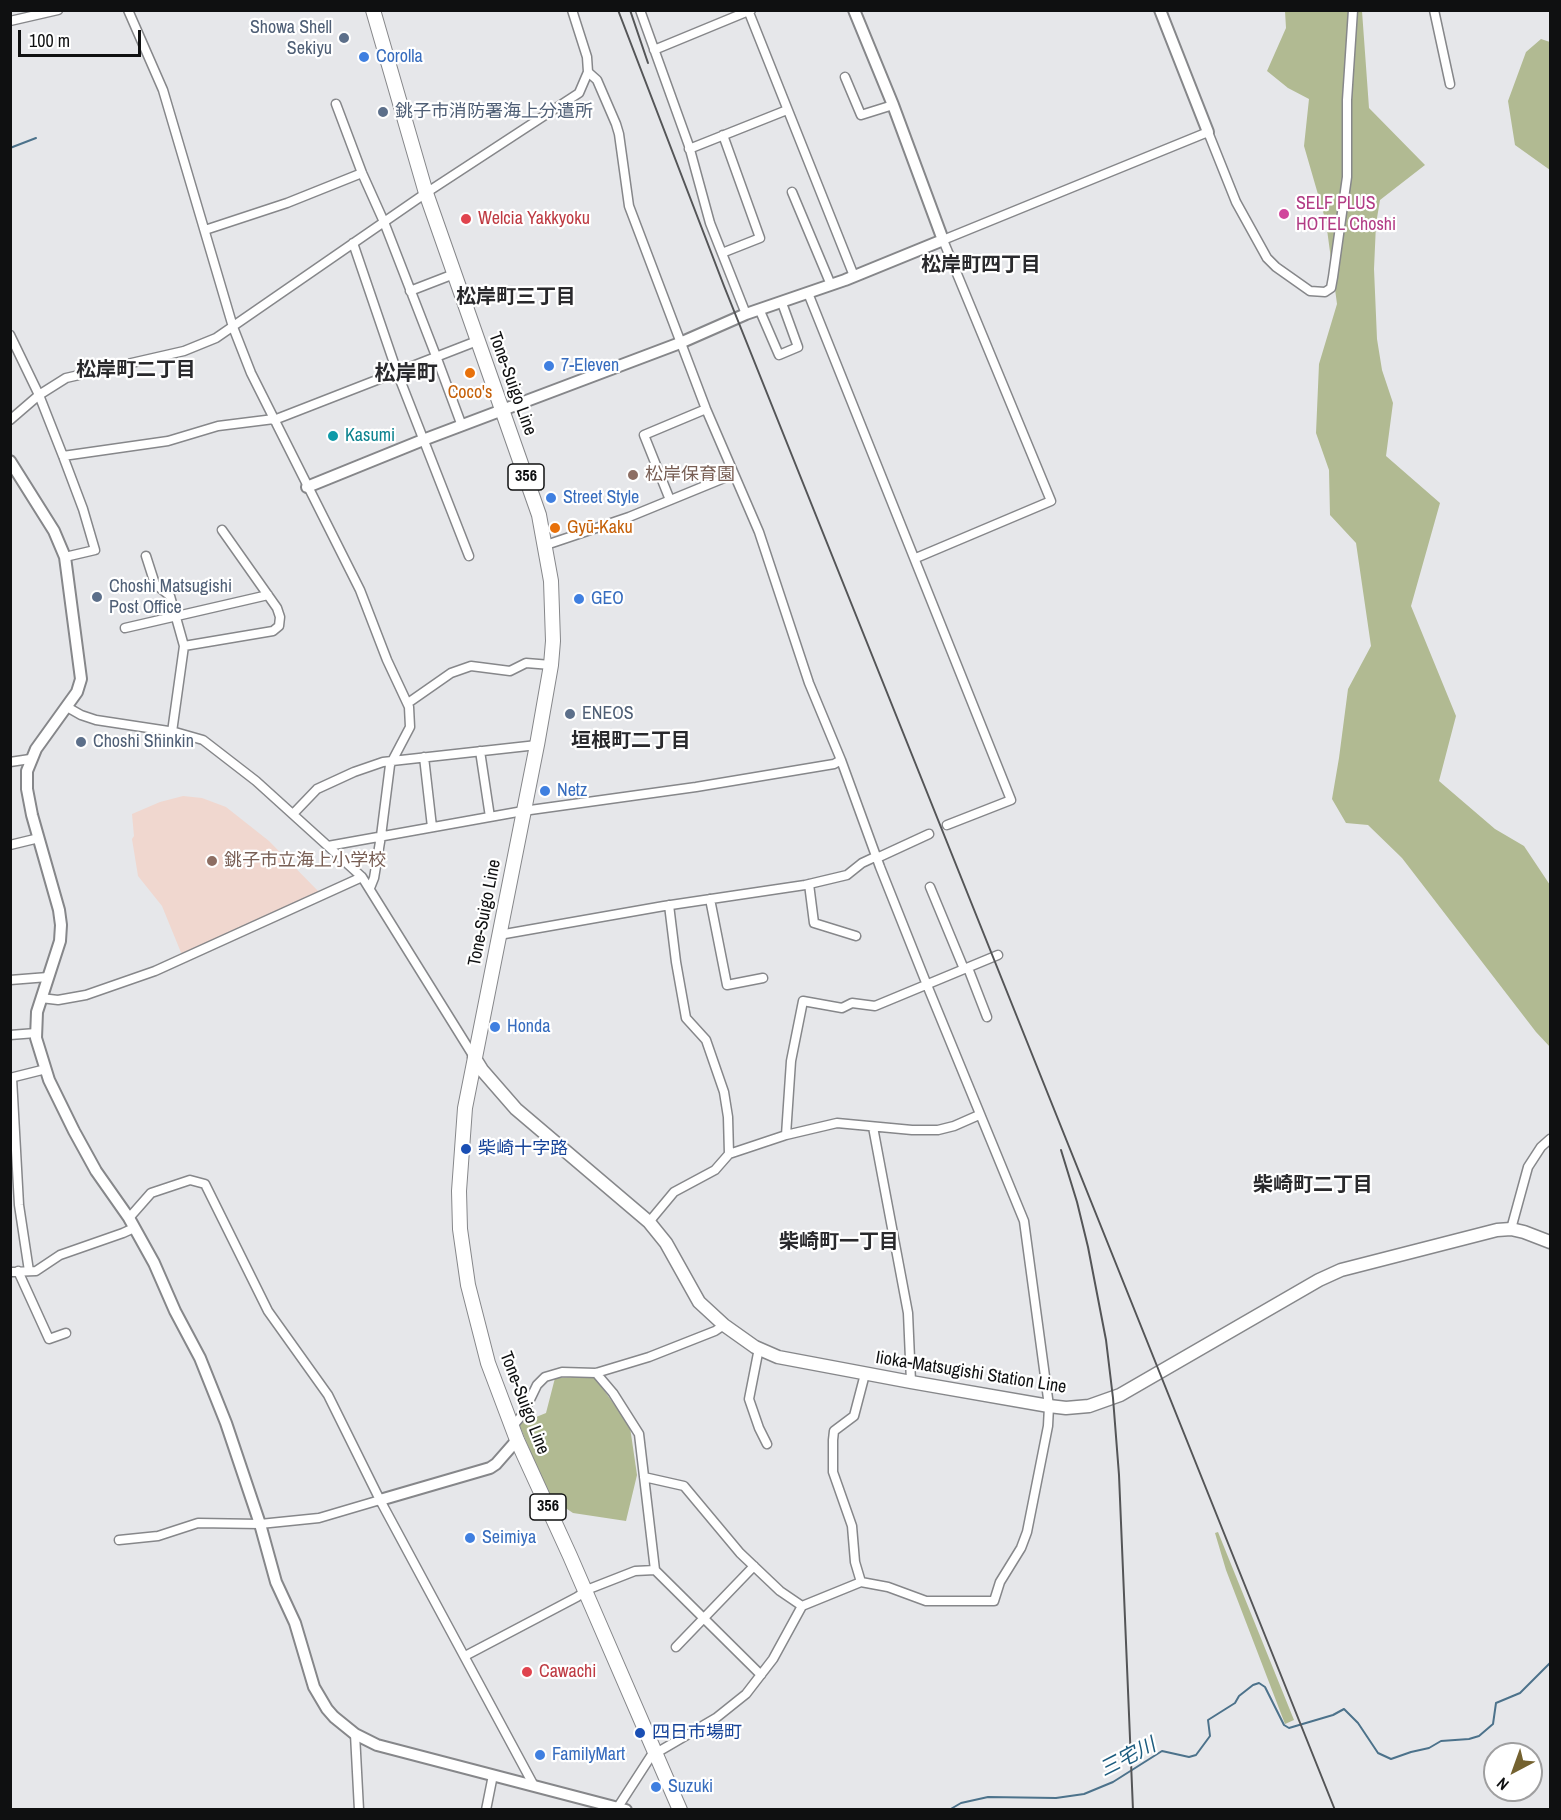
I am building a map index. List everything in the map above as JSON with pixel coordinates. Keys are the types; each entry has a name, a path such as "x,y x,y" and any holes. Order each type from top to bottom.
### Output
{"highway":[{"name":"Tone-Suigo Line","path":"373,10 426,193 539,515 551,580 553,609 551,665 474,1057 461,1145 460,1229 473,1310 488,1363 517,1440 680,1809"}],"main road":[{"name":"Iioka-Matsugishi Station Line","path":"474,1057 482,1070 516,1109 649,1222 666,1243 699,1302 724,1325 759,1348 778,1357 1049,1406 1066,1408 1089,1406 1120,1395 1319,1280 1341,1270 1497,1230 1537,1235 1551,1242"}],"street":[{"path":"10,21 58,10"},
{"path":"128,10 163,90 233,327 251,373 360,590 387,660 408,703 410,727 391,760 381,836 374,878 370,888"},
{"path":"10,420 39,395 66,378 184,351 216,338 426,193 579,93 588,72 587,57 572,10"},
{"path":"640,10 689,149 710,223 746,314"},
{"path":"854,10 893,105 943,240 1051,501 915,558"},
{"path":"1160,10 1236,202 1267,258 1310,291 1325,292 1330,288 1347,177 1347,100 1353,10"},
{"path":"1434,10 1450,84"},
{"path":"654,50 749,11 854,276"},
{"path":"10,461 54,531 65,557 81,679 77,692 30,759 27,771 27,789 61,925 60,941 37,1012 36,1038 58,1098 96,1172 132,1223 154,1263 175,1311 200,1358 226,1423 260,1524 276,1582 295,1623 314,1687 327,1709 355,1734 377,1744 622,1808 655,1753 716,1718 746,1694 773,1659 802,1606 861,1582 888,1587 926,1601 994,1601 1000,1582 1021,1548 1027,1532 1048,1426 1049,1406 1024,1221 927,985 809,683 759,532 706,410 629,206 616,124 597,80 588,72"},
{"path":"845,77 861,115 893,105"},
{"path":"336,104 462,426"},
{"path":"689,149 787,110"},
{"path":"307,487 423,440 680,343 746,314 854,276 1208,132"},
{"path":"722,253 760,238 723,135"},
{"path":"205,230 287,203 362,173"},
{"path":"792,192 831,285"},
{"path":"353,243 397,372 469,556"},
{"path":"410,291 454,274"},
{"path":"808,293 1011,800 947,825"},
{"path":"760,310 779,355 798,347 782,303"},
{"path":"10,335 39,395 83,510 95,550 65,557"},
{"path":"63,456 168,441 218,426 274,419 477,341"},
{"path":"670,500 644,435 706,410"},
{"path":"546,545 628,517 734,474"},
{"path":"184,646 277,629 280,617 277,608 222,530"},
{"path":"146,556 155,584 170,596 184,646 172,732"},
{"path":"125,628 267,595"},
{"path":"408,703 451,673 471,666 510,671 526,663 551,665"},
{"path":"67,707 96,720 172,732 203,740 256,781 362,877 474,1057"},
{"path":"293,814 317,789 354,772 391,760 537,745"},
{"path":"480,752 490,817"},
{"path":"424,757 432,827"},
{"path":"10,762 30,759"},
{"path":"328,846 523,811 696,787 834,764 841,760"},
{"path":"499,935 669,905 809,884 847,875 862,863 929,834"},
{"path":"10,845 39,838"},
{"path":"41,998 58,1000 86,995 155,970 362,877"},
{"path":"809,884 814,922 856,936"},
{"path":"930,887 987,1017"},
{"path":"711,899 727,985 763,978"},
{"path":"669,905 686,1018 706,1040 724,1092 728,1117 729,1154"},
{"path":"786,1136 791,1061 803,1001 842,1008 852,1003 875,1006 999,955"},
{"path":"10,980 48,977"},
{"path":"10,1035 36,1033"},
{"path":"29,1271 15,1204 11,1078 46,1069"},
{"path":"649,1222 674,1192 715,1170 729,1154 837,1123 938,1130 980,1115"},
{"path":"873,1127 908,1313 910,1382"},
{"path":"1511,1230 1528,1167 1541,1147 1551,1139"},
{"path":"66,1333 49,1339 14,1272 36,1271 60,1255 123,1233 151,1193 190,1180 205,1184 268,1311 328,1395 380,1500 533,1784"},
{"path":"512,1426 523,1414 537,1385 545,1377 562,1372 596,1373 649,1357 715,1331 724,1325"},
{"path":"759,1348 749,1399 767,1444"},
{"path":"596,1373 613,1393 639,1434 655,1570 761,1675"},
{"path":"861,1582 855,1562 852,1526 833,1472 833,1440 834,1431 854,1416 865,1374"},
{"path":"119,1539 158,1536 198,1523 260,1524 319,1518 490,1468 517,1440"},
{"path":"644,1477 684,1486 754,1566 780,1591 802,1606"},
{"path":"676,1647 754,1566"},
{"path":"465,1656 589,1589 635,1571 655,1570"},
{"path":"355,1734 358,1809"},
{"path":"486,1809 493,1775"}],"shaded area":[{"name":"銚子市立海上小学校","path":"183,796 202,798 226,807 269,841 319,892 182,955 162,906 138,876 132,839 134,836 132,814 160,802"}],"green space":[{"path":"1285,11 1362,11 1369,108 1425,165 1380,200 1376,224 1374,269 1377,339 1382,370 1393,403 1386,456 1440,503 1411,606 1456,716 1439,781 1495,829 1524,846 1550,885 1550,1047 1402,858 1368,825 1346,823 1332,799 1348,689 1371,646 1356,543 1330,515 1329,470 1316,433 1319,364 1337,304 1326,222 1304,146 1309,99 1288,88 1267,71 1286,28"},
{"path":"1541,39 1550,42 1550,170 1515,145 1508,101 1526,52"},
{"path":"594,1376 630,1427 637,1475 626,1521 573,1513 549,1497 519,1424 546,1413 555,1378"},
{"path":"1218,1532 1294,1720 1285,1724 1226,1570 1215,1533"}],"waterway":[{"path":"10,148 36,138"},
{"name":"三宅川","path":"949,1810 961,1803 988,1797 1056,1798 1084,1794 1113,1782 1162,1751 1189,1757 1196,1755 1210,1736 1208,1720 1235,1703 1239,1696 1259,1683 1265,1687 1284,1725 1289,1728 1333,1715 1344,1709 1358,1723 1378,1753 1391,1759 1429,1748 1441,1741 1479,1736 1493,1724 1496,1703 1520,1693 1550,1663"}],"railway":[{"path":"618,10 724,286 1335,1810"},
{"path":"630,10 648,63"},
{"path":"1061,1150 1088,1247 1106,1340 1113,1398 1119,1475 1133,1810"}],"place":[{"name":"Showa Shell Sekiyu","path":"344,38"},
{"name":"Corolla","path":"364,57"},
{"name":"銚子市消防署海上分遣所","path":"383,112"},
{"name":"SELF PLUS HOTEL Choshi","path":"1284,214"},
{"name":"Welcia Yakkyoku","path":"466,219"},
{"name":"7-Eleven","path":"549,366"},
{"name":"Coco's","path":"470,373"},
{"name":"Kasumi","path":"333,436"},
{"name":"松岸保育園","path":"633,475"},
{"name":"Street Style","path":"551,498"},
{"name":"Gyū-Kaku","path":"555,528"},
{"name":"Choshi Matsugishi Post Office","path":"97,597"},
{"name":"GEO","path":"579,599"},
{"name":"ENEOS","path":"570,714"},
{"name":"Choshi Shinkin","path":"81,742"},
{"name":"Netz","path":"545,791"},
{"name":"銚子市立海上小学校","path":"212,861"},
{"name":"Honda","path":"495,1027"},
{"name":"柴崎十字路","path":"466,1149"},
{"name":"Seimiya","path":"470,1538"},
{"name":"Cawachi","path":"527,1672"},
{"name":"四日市場町","path":"640,1733"},
{"name":"FamilyMart","path":"540,1755"},
{"name":"Suzuki","path":"656,1787"}],"district":[{"name":"松岸町四丁目","path":"981,266"},
{"name":"松岸町三丁目","path":"516,298"},
{"name":"松岸町二丁目","path":"136,371"},
{"name":"松岸町","path":"406,374"},
{"name":"垣根町二丁目","path":"631,742"},
{"name":"柴崎町二丁目","path":"1313,1186"},
{"name":"柴崎町一丁目","path":"839,1243"}]}
